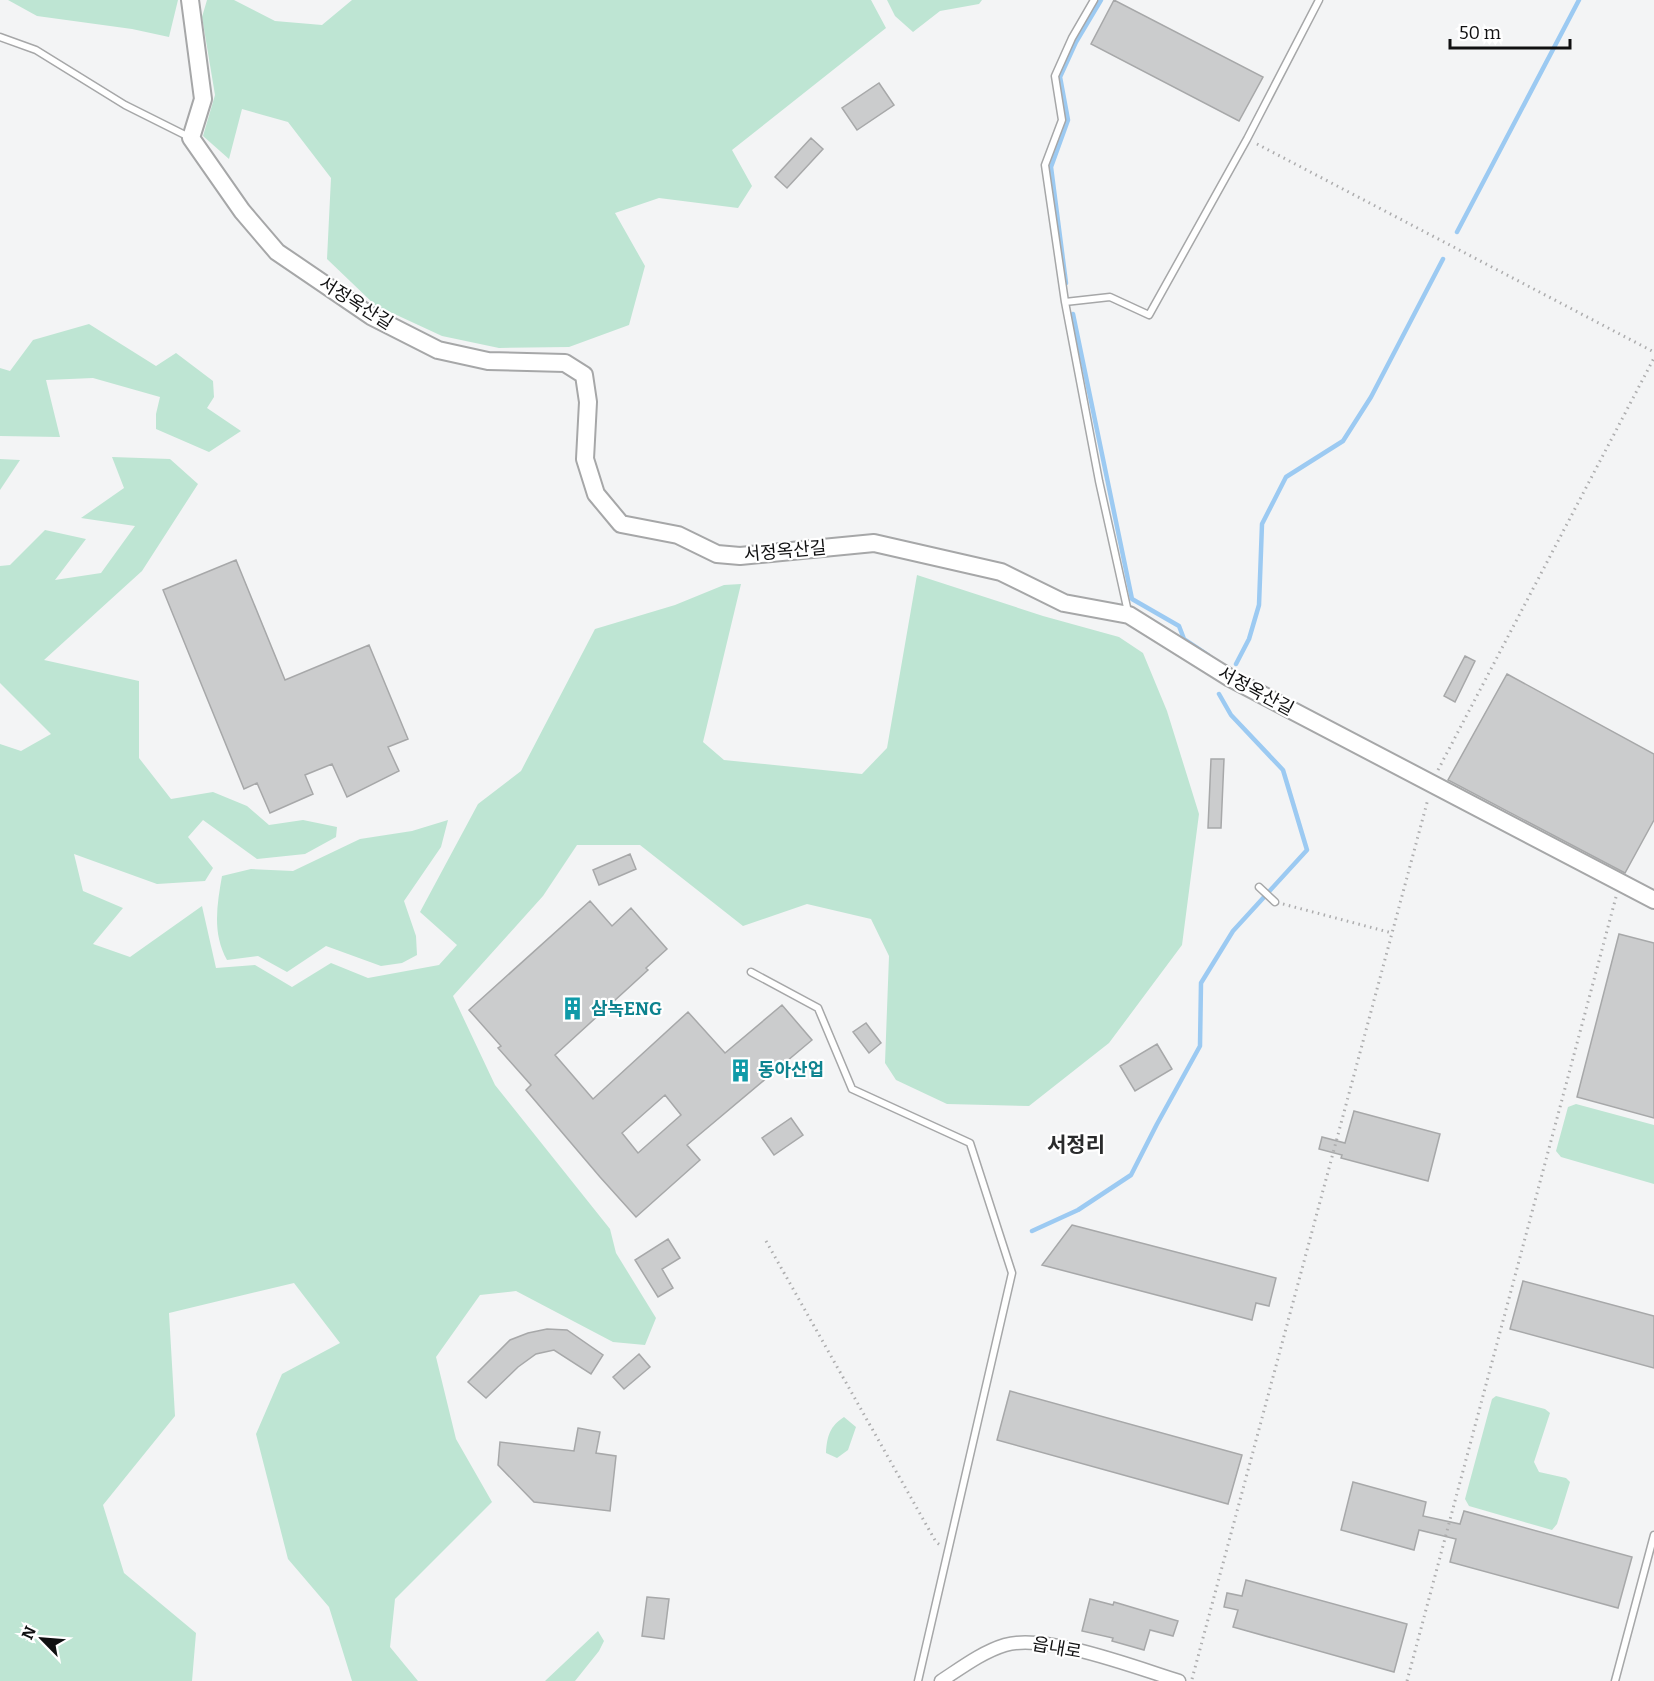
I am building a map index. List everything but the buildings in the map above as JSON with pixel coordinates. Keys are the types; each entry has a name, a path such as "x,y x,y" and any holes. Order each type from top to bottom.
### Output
{"street":[{"path":"190,0 203,99 191,138"},
{"name":"서정옥산길","path":"191,138 242,211 277,252 371,316 438,350 488,362 566,363 584,375 588,402 585,459 596,494 621,524 678,535 717,554 740,556 874,543 1001,572 1064,603 1129,615 1230,678 1654,900"},
{"name":"읍내로","path":"941,1681 986,1654 1004,1646 1024,1642 1091,1654 1179,1681"}],"lane":[{"path":"1094,0 1072,38 1055,76 1062,120 1045,165 1065,302 1099,481 1129,615"},
{"path":"1065,302 1110,297 1149,315 1247,139 1319,0"},
{"path":"0,37 36,50 125,105 191,138"},
{"path":"1259,888 1275,902"},
{"path":"751,972 818,1008 852,1089 970,1143 1012,1273 918,1681"},
{"path":"1615,1681 1654,1535"}],"path":[{"path":"1247,139 1654,352"},
{"path":"1192,1681 1432,783 1654,358"},
{"path":"1407,1681 1620,882"},
{"path":"1275,902 1392,933"},
{"path":"766,1241 936,1542 947,1549"}],"green space":[{"path":"8,0 178,0 169,37 132,29 37,16"},
{"path":"207,0 234,0 275,21 322,25 352,0 871,0 886,28 732,150 752,186 738,208 659,198 615,213 645,266 629,325 569,347 499,348 442,336 375,305 327,259 331,178 288,122 242,109 229,159 203,136 215,95 202,17"},
{"path":"887,0 982,0 979,4 940,11 913,32 895,16"},
{"path":"89,324 156,366 176,353 213,381 214,397 207,408 241,431 209,452 156,429 156,414 160,397 93,378 46,380 60,437 0,436 0,368 10,371 33,340"},
{"path":"112,457 170,459 198,484 142,571 44,660 139,681 139,758 171,799 213,792 247,806 269,825 303,820 337,827 336,837 305,854 257,859 203,820 188,837 213,868 205,881 157,884 74,854 83,891 123,908 93,944 130,957 202,906 216,968 255,965 292,987 331,963 368,978 439,965 457,945 420,912 478,804 521,771 595,629 675,605 724,585 741,584 703,742 724,760 862,774 887,748 917,575 1043,616 1119,637 1143,653 1167,711 1199,814 1182,945 1109,1043 1029,1106 947,1104 896,1080 885,1063 889,956 871,919 807,904 743,926 640,845 577,845 543,896 453,996 495,1085 610,1229 616,1253 656,1318 645,1345 613,1342 516,1291 480,1295 436,1357 456,1439 492,1502 395,1599 390,1647 418,1681 352,1681 329,1607 288,1559 256,1434 282,1374 340,1343 294,1283 169,1313 175,1416 103,1505 124,1573 196,1633 192,1681 0,1681 0,744 21,751 51,734 0,683 0,566 10,565 45,530 86,539 55,580 101,573 135,526 81,518 124,488"},
{"path":"0,459 20,460 0,490"},
{"path":"448,820 441,847 404,901 416,936 417,955 402,963 381,966 326,946 287,972 258,956 227,960 219,940 217,919 222,876 251,869 293,871 360,839 412,831"},
{"path":"1576,1104 1654,1125 1654,1184 1561,1157 1556,1151 1568,1107"},
{"path":"1496,1396 1545,1409 1550,1413 1534,1462 1539,1472 1566,1478 1570,1482 1557,1524 1552,1530 1469,1506 1465,1499 1492,1399"},
{"path":"844,1417 856,1427 848,1450 837,1458 826,1453 827,1441 832,1428"},
{"path":"598,1631 604,1641 599,1651 575,1681 545,1681"}],"waterway":[{"path":"1066,283 1051,167 1068,120 1060,77 1076,42 1101,0"},
{"path":"1457,232 1579,0"},
{"path":"1236,664 1249,639 1259,605 1262,524 1286,477 1343,441 1371,397 1443,259"},
{"path":"1073,314 1132,599 1179,626 1184,639 1208,655"},
{"path":"1032,1231 1078,1210 1131,1175 1200,1046 1201,983 1233,931 1307,850 1283,770 1231,715 1219,694"}],"place":[{"name":"삼녹ENG","path":"573,1009"},
{"name":"동아산업","path":"740,1070"}],"district":[{"name":"서정리","path":"1076,1145"}]}
